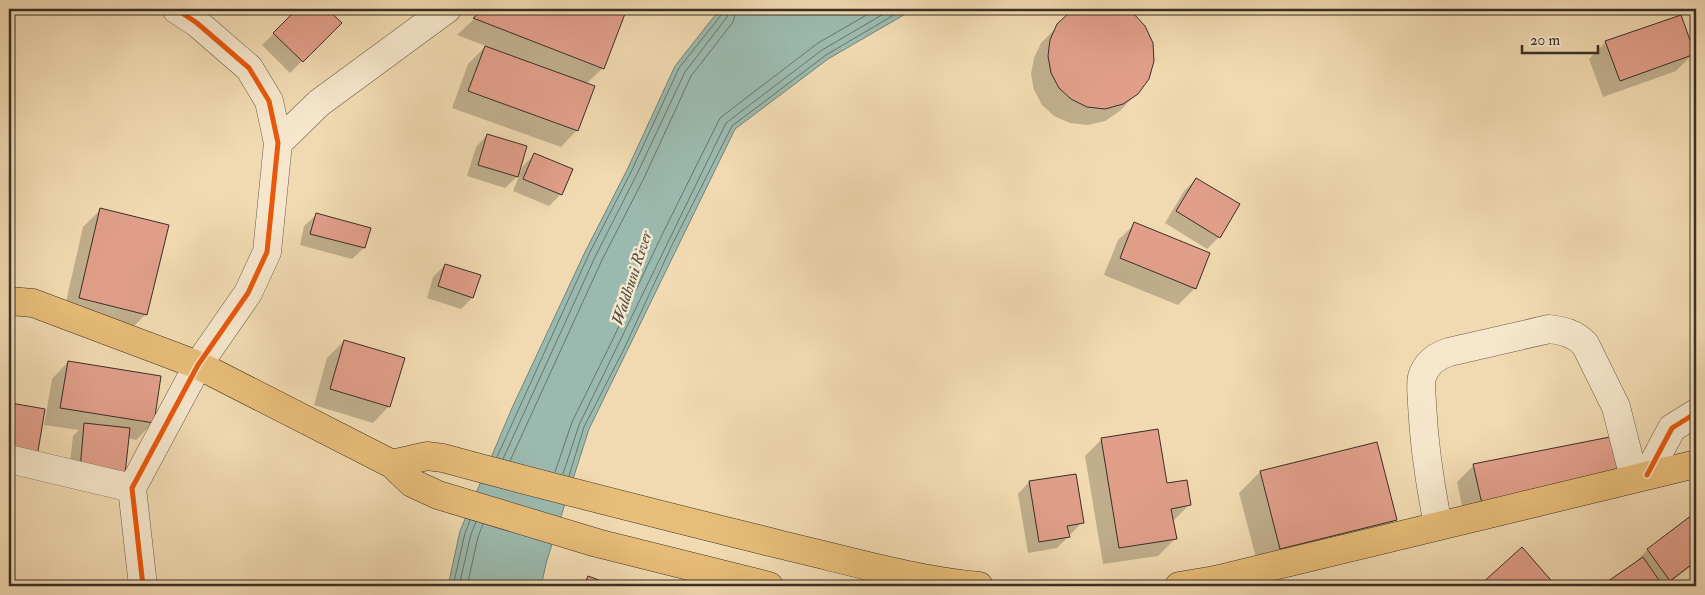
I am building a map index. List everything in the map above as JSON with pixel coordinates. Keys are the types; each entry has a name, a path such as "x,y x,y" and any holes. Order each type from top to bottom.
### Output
{"main road":[{"path":"9,301 33,303 198,365 392,464 412,482 438,495 597,543 769,586"},
{"path":"392,464 427,456 443,458 607,502 945,585 979,586"},
{"path":"1194,585 1696,464"}],"street":[{"path":"278,143 319,103 447,9"},
{"path":"143,586 132,488 198,365 248,293 267,252 278,143 269,101 248,68 189,14"},
{"path":"1438,525 1424,440 1422,378 1433,360 1449,352 1549,329 1566,331 1577,336 1585,344 1616,407 1640,476"},
{"path":"1640,476 1672,428 1696,413"},
{"path":"9,460 132,488"}],"water":[{"name":"Waldhuni River","path":"720,9 914,9 828,59 735,129 589,429 547,560 541,586 448,586 460,531 512,408 585,252 627,170 675,66"}],"building":[{"path":"297,9 327,9 342,23 303,62 273,33"},
{"path":"485,9 620,9 626,11 604,69 473,18"},
{"path":"1076,9 1125,9 1133,13 1145,26 1153,43 1154,61 1149,79 1138,94 1123,104 1105,109 1087,107 1071,99 1059,88 1051,73 1048,56 1050,40 1057,24"},
{"path":"1681,15 1695,54 1620,81 1605,41"},
{"path":"485,46 595,86 578,131 468,91"},
{"path":"487,134 527,146 518,177 478,165"},
{"path":"534,153 573,169 562,195 523,179"},
{"path":"1196,178 1240,204 1220,238 1176,211"},
{"path":"100,208 169,225 147,315 79,298"},
{"path":"316,213 371,228 365,248 310,234"},
{"path":"1134,222 1210,253 1196,289 1120,258"},
{"path":"445,264 481,275 473,298 438,286"},
{"path":"344,340 405,358 390,407 330,389"},
{"path":"68,361 161,376 154,423 60,408"},
{"path":"11,403 45,409 37,457 9,452 9,415"},
{"path":"84,423 130,428 125,474 80,470"},
{"path":"1158,429 1167,483 1187,480 1191,505 1171,509 1177,539 1119,548 1101,438"},
{"path":"1620,435 1628,475 1482,504 1473,464"},
{"path":"1377,442 1397,520 1280,549 1260,471"},
{"path":"1076,474 1084,523 1067,526 1070,537 1039,542 1029,481"},
{"path":"1696,512 1696,561 1670,581 1647,549"},
{"path":"1522,547 1556,586 1479,586"},
{"path":"1643,557 1663,586 1601,586"},
{"path":"588,576 615,586 584,586"}],"cycle path":[{"path":"143,586 132,488 198,365 248,293 267,252 278,143 269,101 249,68 197,23 176,9"},
{"path":"1647,475 1672,428 1696,413"}]}
